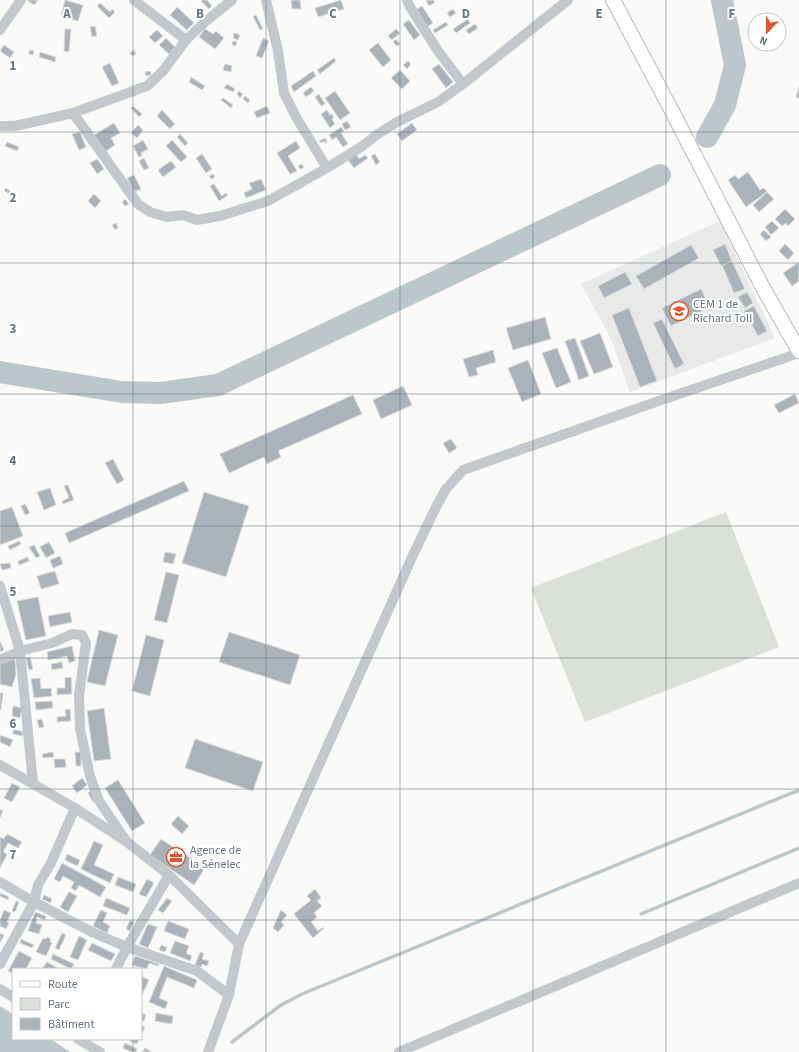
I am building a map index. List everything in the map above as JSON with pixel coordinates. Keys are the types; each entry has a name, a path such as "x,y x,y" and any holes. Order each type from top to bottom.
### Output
{"street":[{"path":"0,30 21,0"},
{"path":"134,0 186,40"},
{"path":"0,126 15,126 73,113 147,86 163,71 186,40 206,21 232,0"},
{"path":"266,0 278,51 284,93 296,118 327,168"},
{"path":"407,0 438,51 463,84"},
{"path":"73,113 138,204 150,212 167,217 183,215 197,220 220,216 268,201 327,168 398,122 438,102 463,84 568,0"},
{"path":"208,1052 229,995 240,944 413,555 446,489 463,470 799,352 762,286 613,0"},
{"path":"0,586 20,651 33,783"},
{"path":"0,660 20,651 52,643 72,634 82,635 86,643 79,695 80,729 90,776 99,801 127,842"},
{"path":"0,764 75,808 127,842 169,875 240,944"},
{"path":"0,964 34,902 38,885 51,863 75,808"},
{"path":"116,968 169,875"},
{"path":"0,882 34,902 94,933 127,947 197,971 229,995"},
{"path":"399,1052 799,883"},
{"path":"0,989 12,996"},
{"path":"82,1040 100,1052"}],"shaded area":[{"name":"CEM 1 de Richard Toll","path":"720,221 775,338 630,392 611,339 581,284"},
{"path":"0,1006 12,1013 12,1040 52,1040 70,1052 0,1052"}],"green space":[{"path":"726,512 779,647 585,722 531,588"}],"building":[{"path":"27,0 38,0 34,5"},
{"path":"65,0 83,5 78,21 61,16"},
{"path":"207,0 212,6 209,9 201,1"},
{"path":"291,0 300,0 301,9 292,9"},
{"path":"341,0 344,9 318,17 315,8"},
{"path":"433,0 435,2 429,6 426,1"},
{"path":"100,3 110,12 112,9 115,12 109,18 97,6"},
{"path":"422,6 433,23 427,27 416,10"},
{"path":"177,7 194,23 187,30 170,15"},
{"path":"453,9 456,13 450,17 447,13"},
{"path":"256,15 263,29 260,30 253,16"},
{"path":"468,19 470,23 456,33 453,29"},
{"path":"409,20 420,35 414,40 403,24"},
{"path":"446,22 448,25 435,33 433,30"},
{"path":"475,24 478,28 469,34 466,30"},
{"path":"95,26 97,36 92,37 90,27"},
{"path":"65,29 71,29 69,52 64,51"},
{"path":"205,29 213,34 216,31 224,38 215,49 199,37"},
{"path":"396,29 400,33 392,40 388,36"},
{"path":"157,30 163,36 155,43 149,37"},
{"path":"234,33 240,35 238,40 233,38"},
{"path":"166,38 175,47 169,54 159,45"},
{"path":"263,38 269,41 262,58 256,56"},
{"path":"396,39 400,44 397,46 393,42"},
{"path":"233,41 237,42 236,46 232,45"},
{"path":"378,43 391,60 383,67 369,50"},
{"path":"4,45 14,52 10,58 0,51"},
{"path":"29,50 34,51 33,55 29,54"},
{"path":"134,50 136,54 132,56 130,53"},
{"path":"40,52 56,57 55,62 39,57"},
{"path":"334,58 336,61 320,74 317,70"},
{"path":"408,61 411,64 407,69 403,65"},
{"path":"110,63 119,83 112,86 102,67"},
{"path":"225,64 232,66 231,72 223,70"},
{"path":"439,64 453,82 446,88 432,69"},
{"path":"400,70 410,81 402,89 391,78"},
{"path":"150,71 151,75 146,76 145,72"},
{"path":"313,71 316,76 294,92 291,86"},
{"path":"191,77 205,86 202,90 189,82"},
{"path":"227,84 235,89 233,92 224,88"},
{"path":"311,87 314,91 306,97 303,93"},
{"path":"799,87 799,98 796,97"},
{"path":"239,91 243,94 240,98 237,94"},
{"path":"335,91 350,113 340,120 325,98"},
{"path":"319,94 325,104 321,106 315,97"},
{"path":"245,96 250,100 248,103 243,99"},
{"path":"223,98 233,105 231,108 221,100"},
{"path":"133,106 142,114 139,117 131,108"},
{"path":"267,106 270,113 257,118 254,112"},
{"path":"162,110 175,124 170,129 157,116"},
{"path":"327,110 330,115 332,114 334,118 332,119 335,124 330,128 321,114"},
{"path":"347,121 351,127 345,130 342,124"},
{"path":"114,123 120,133 111,138 115,145 105,152 94,135"},
{"path":"412,123 417,130 402,141 397,134"},
{"path":"138,125 143,130 137,138 131,133"},
{"path":"341,127 344,131 341,133 348,144 343,147 336,137 332,140 329,135"},
{"path":"80,132 86,147 79,150 72,134"},
{"path":"180,134 188,143 185,146 177,137"},
{"path":"325,138 327,142 325,143 324,141 321,143 319,141"},
{"path":"143,140 148,149 141,153 142,156 139,157 133,146"},
{"path":"172,140 187,157 181,162 166,146"},
{"path":"296,141 300,148 288,156 297,171 290,174 277,153"},
{"path":"7,142 19,147 17,151 5,146"},
{"path":"202,154 212,169 206,173 196,158"},
{"path":"356,154 359,159 365,155 368,158 354,168 348,160"},
{"path":"375,154 380,162 376,165 371,156"},
{"path":"144,158 149,168 144,170 139,161"},
{"path":"97,159 104,169 97,174 90,163"},
{"path":"171,161 176,167 163,177 158,170"},
{"path":"302,164 304,168 300,169 298,166"},
{"path":"748,172 760,190 764,188 767,192 746,207 728,180 735,175 738,179"},
{"path":"213,174 215,177 211,179 209,176"},
{"path":"134,175 141,189 134,192 127,178"},
{"path":"261,179 266,190 246,198 244,193 252,189 249,183"},
{"path":"214,184 222,196 226,193 228,195 219,201 210,186"},
{"path":"6,188 14,194 12,197 4,190"},
{"path":"767,192 774,199 759,212 753,205"},
{"path":"94,194 101,201 95,208 88,201"},
{"path":"125,199 129,204 125,206 122,202"},
{"path":"785,209 795,219 788,226 786,223 782,226 775,219"},
{"path":"772,221 779,228 771,235 765,227"},
{"path":"116,223 118,228 115,230 112,225"},
{"path":"764,230 771,237 766,241 760,234"},
{"path":"725,244 732,261 721,266 713,250"},
{"path":"785,244 794,253 788,260 779,251"},
{"path":"691,245 699,258 644,289 636,276"},
{"path":"732,261 745,289 734,293 722,265"},
{"path":"799,262 799,281 792,286 783,273"},
{"path":"625,272 632,284 604,298 598,286"},
{"path":"701,289 710,307 671,326 662,308"},
{"path":"747,292 753,303 745,308 738,297"},
{"path":"754,306 767,331 758,336 744,311"},
{"path":"629,308 657,381 640,387 612,315"},
{"path":"545,317 551,339 513,350 506,328"},
{"path":"662,319 684,364 675,369 653,323"},
{"path":"600,333 613,367 594,374 580,341"},
{"path":"575,338 589,376 579,380 565,341"},
{"path":"557,348 571,382 556,388 542,353"},
{"path":"493,350 496,362 476,368 478,375 469,377 463,359"},
{"path":"528,360 541,394 522,402 508,368"},
{"path":"403,386 412,405 381,419 373,400"},
{"path":"795,394 799,403 779,413 774,405"},
{"path":"353,395 362,414 278,451 281,457 267,464 264,457 229,473 220,454"},
{"path":"451,439 457,448 449,453 443,443"},
{"path":"113,459 124,480 117,484 105,463"},
{"path":"184,481 189,491 69,543 65,533"},
{"path":"68,485 74,500 63,504 62,501 69,498 64,486"},
{"path":"50,488 56,505 44,510 37,492"},
{"path":"204,492 249,506 226,577 182,563"},
{"path":"25,504 30,513 25,515 21,506"},
{"path":"12,507 23,536 0,545 0,511"},
{"path":"19,541 21,544 10,550 8,546"},
{"path":"49,542 55,553 46,558 40,547"},
{"path":"34,545 40,556 36,558 29,547"},
{"path":"165,552 176,554 173,564 163,562"},
{"path":"60,556 63,564 53,568 50,560"},
{"path":"28,557 29,561 19,565 18,561"},
{"path":"10,563 11,568 2,570 0,564"},
{"path":"55,571 59,584 41,589 37,576"},
{"path":"166,572 179,575 167,623 154,620"},
{"path":"38,597 46,636 26,640 17,601"},
{"path":"70,612 72,622 50,627 48,616"},
{"path":"99,630 118,635 105,686 87,682"},
{"path":"229,632 300,655 290,685 219,662"},
{"path":"146,635 164,640 150,696 132,691"},
{"path":"0,641 4,650 0,652"},
{"path":"72,646 75,661 69,663 67,656 48,660 47,652"},
{"path":"30,657 33,669 29,670 26,658"},
{"path":"15,659 16,674 12,687 0,684 0,662"},
{"path":"62,662 63,668 52,670 51,664"},
{"path":"71,677 72,694 57,695 57,688 65,688 65,678"},
{"path":"40,678 41,689 51,688 52,696 34,698 31,679"},
{"path":"0,693 3,693 1,710 0,710"},
{"path":"52,701 53,708 36,710 35,702"},
{"path":"13,706 22,708 20,718 12,716"},
{"path":"104,708 111,759 94,761 87,711"},
{"path":"70,709 71,721 57,722 57,717 66,716 65,710"},
{"path":"42,719 44,727 39,728 37,720"},
{"path":"13,729 23,732 22,736 13,734"},
{"path":"0,735 13,740 10,747 0,742"},
{"path":"195,739 263,762 253,791 185,768"},
{"path":"53,752 54,757 43,758 42,754"},
{"path":"75,752 81,752 81,766 76,766"},
{"path":"54,759 65,759 66,767 55,768"},
{"path":"82,778 87,785 77,793 72,786"},
{"path":"118,780 145,823 132,831 105,788"},
{"path":"12,783 20,787 12,802 4,798"},
{"path":"91,791 96,800 93,802 88,793"},
{"path":"0,809 3,811 0,818"},
{"path":"178,816 189,826 182,834 171,824"},
{"path":"7,834 22,842 18,848 8,843 3,852 7,854 0,868 0,837 4,839"},
{"path":"161,839 205,868 194,885 150,855"},
{"path":"94,841 103,845 94,865 114,874 110,883 81,869"},
{"path":"67,854 80,860 77,866 65,860"},
{"path":"62,863 106,887 100,897 79,885 76,891 71,888 74,882 63,876 60,882 54,879"},
{"path":"118,877 136,884 133,892 115,885"},
{"path":"147,879 154,883 146,897 139,894"},
{"path":"315,889 321,898 317,901 322,906 314,913 317,917 311,922 318,931 323,927 324,928 313,938 294,914 311,900 307,896"},
{"path":"69,892 77,896 68,912 60,907"},
{"path":"0,893 9,897 8,900 0,896"},
{"path":"44,895 52,899 50,903 42,899"},
{"path":"106,898 130,908 127,915 103,906"},
{"path":"167,898 172,901 163,913 158,910"},
{"path":"16,901 19,902 15,912 12,911"},
{"path":"4,910 11,913 6,929 0,926 0,920"},
{"path":"101,910 107,913 103,922 110,926 107,933 93,926"},
{"path":"281,910 287,915 281,922 284,925 278,932 273,928"},
{"path":"35,912 46,916 45,920 37,917 36,923 42,925 39,934 28,931"},
{"path":"130,920 134,922 130,931 126,929"},
{"path":"168,921 189,929 185,939 164,931"},
{"path":"148,924 157,927 148,948 139,944"},
{"path":"0,933 4,935 0,943"},
{"path":"62,933 66,935 59,950 55,948"},
{"path":"79,936 87,940 78,960 70,957"},
{"path":"47,937 51,939 50,942 52,943 46,956 36,952 43,938 46,939"},
{"path":"21,939 34,945 32,948 20,943"},
{"path":"175,941 189,946 186,953 192,956 190,961 170,953"},
{"path":"92,943 115,954 111,961 88,950"},
{"path":"161,945 167,947 165,952 159,950"},
{"path":"19,951 32,958 27,968 12,968 12,973 8,971"},
{"path":"200,952 204,954 202,959 209,961 207,966 202,964 201,967 195,965"},
{"path":"53,954 74,964 72,968 69,968 51,959"},
{"path":"135,956 159,964 158,966 149,963 147,969 132,965"},
{"path":"47,962 57,968 43,968"},
{"path":"164,966 197,980 194,988 167,977 159,998 168,1002 165,1009 149,1002"},
{"path":"142,976 149,980 142,995"},
{"path":"142,1013 146,1015 144,1021 142,1020"},
{"path":"156,1013 173,1016 172,1024 155,1021"},
{"path":"142,1026 145,1027 142,1033"},
{"path":"130,1040 139,1040 137,1044"},
{"path":"125,1043 137,1049 136,1052 131,1052 123,1048"},
{"path":"145,1048 152,1052 142,1052"}],"waterway":[{"path":"707,137 725,105 735,65 722,0"},
{"path":"0,372 122,392 160,393 218,385 660,175"},
{"path":"232,1042 281,1005 302,994 799,790"},
{"path":"641,914 799,848"}],"place":[{"name":"CEM 1 de Richard Toll","path":"679,311"},
{"name":"Agence de la Sénelec","path":"176,857"}]}
